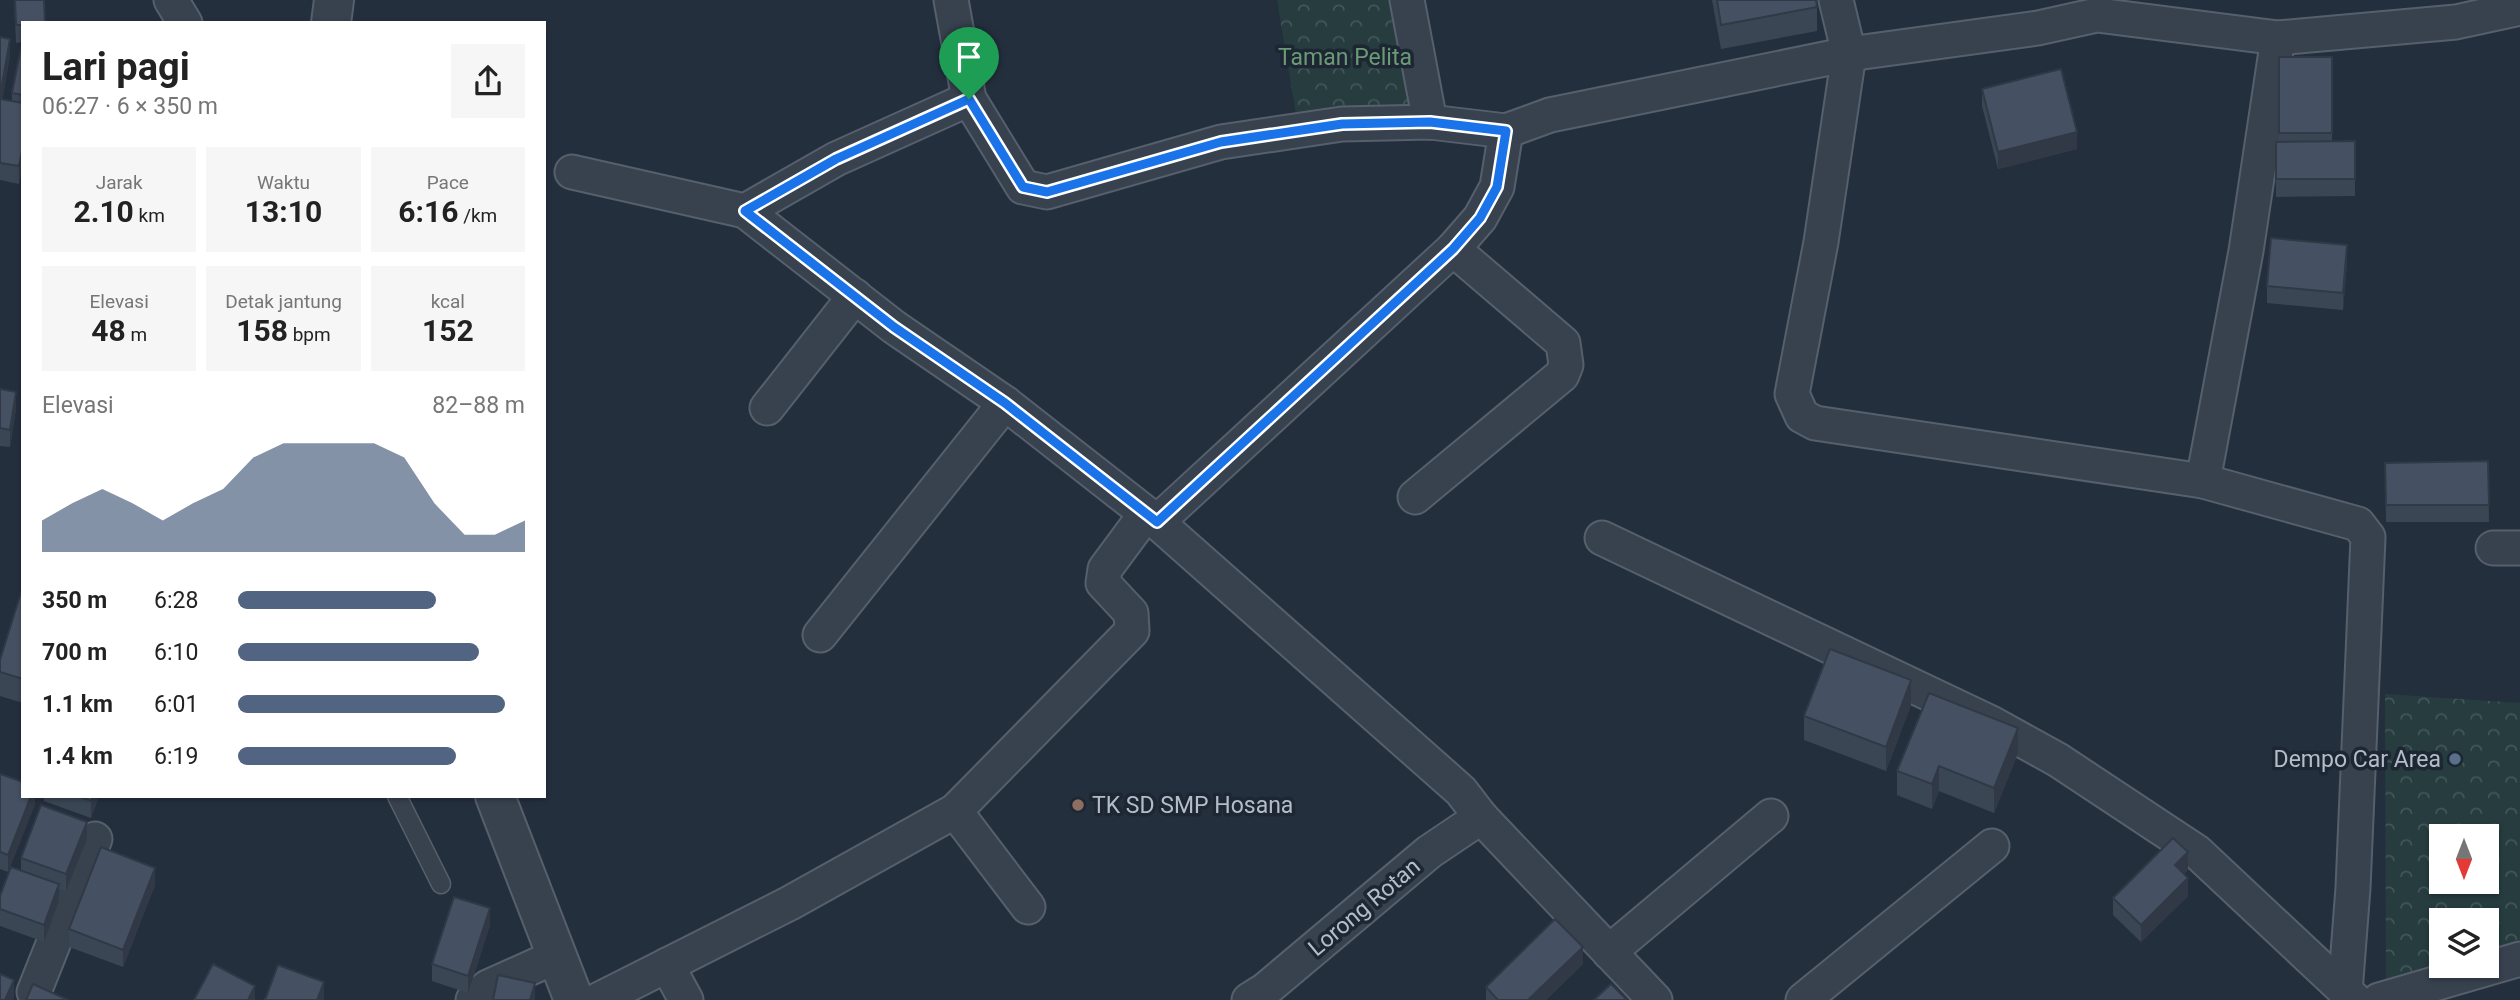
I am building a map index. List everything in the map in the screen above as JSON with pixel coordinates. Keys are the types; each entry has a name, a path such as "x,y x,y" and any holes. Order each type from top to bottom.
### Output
{"street":[{"path":"171,0 184,21"},
{"path":"331,21 334,0"},
{"path":"951,0 969,99 1023,187 1047,192 1221,142 1342,124 1430,122 1506,131 1550,116 1849,54 2038,28 2097,8 2278,38 2456,22 2520,8"},
{"path":"1407,0 1430,122"},
{"path":"1836,0 1849,54 1821,242 1792,394 1802,416 1815,424 2203,481 2358,524 2368,537 2350,996"},
{"path":"2203,481 2246,251 2278,38"},
{"path":"745,211 836,159 969,99"},
{"path":"598,1000 790,903 955,811 1132,631 1131,613 1103,583 1105,569 1151,518 1453,249 1480,218 1497,187 1506,131"},
{"path":"572,172 745,211 894,327 1005,403 1151,518 1461,791 1481,817 1655,1000"},
{"path":"1415,497 1562,375 1566,365 1563,343 1453,249"},
{"path":"767,408 856,296"},
{"path":"820,635 1005,403"},
{"path":"1602,538 1966,711 2059,760 2197,852 2350,996"},
{"path":"496,798 574,1000"},
{"path":"955,811 1028,907"},
{"path":"1609,953 1771,816"},
{"name":"Lorong Rotan","path":"1263,997 1429,852 1481,817"},
{"path":"0,980 43,996 95,839"},
{"path":"1803,1000 1992,846"},
{"path":"473,1000 488,987 557,956"},
{"path":"2379,1000 2520,959"},
{"path":"667,965 687,1000"}],"lane":[{"path":"398,798 441,884"}],"green space":[{"name":"Taman Pelita","path":"1277,0 1395,0 1412,113 1296,114"},
{"name":"Dempo Car Area","path":"2385,694 2520,703 2520,941 2499,947 2499,908 2429,908 2429,966 2386,979"}],"building":[{"path":"15,0 44,0 45,21 21,21 21,25 16,25"},
{"path":"1717,0 1816,0 1817,7 1721,25"},
{"path":"0,37 10,39 0,96"},
{"path":"21,47 21,95 12,93"},
{"path":"2279,57 2332,57 2332,133 2279,133"},
{"path":"2061,69 2077,132 1998,152 1982,89"},
{"path":"0,99 21,103 21,156 19,166 0,163"},
{"path":"2355,141 2355,179 2276,179 2276,142"},
{"path":"2271,238 2347,245 2343,293 2267,286"},
{"path":"0,389 16,392 10,430 0,428"},
{"path":"2488,461 2489,505 2386,505 2385,463"},
{"path":"21,592 21,678 0,672 0,660"},
{"path":"1830,649 1911,680 1886,747 1804,716"},
{"path":"1929,693 2018,728 1994,788 1939,766 1932,784 1897,771"},
{"path":"0,774 21,781 21,798 30,798 8,855 0,852"},
{"path":"41,805 87,822 66,874 21,858"},
{"path":"2173,838 2188,852 2175,865 2188,878 2141,925 2113,898"},
{"path":"101,847 155,868 123,950 69,929"},
{"path":"11,867 59,884 44,925 0,909 0,896"},
{"path":"454,897 490,908 468,976 432,964"},
{"path":"1555,919 1583,947 1528,1000 1498,1000 1486,987"},
{"path":"213,964 255,986 248,1000 194,1000"},
{"path":"278,965 324,982 317,1000 265,1000"},
{"path":"0,974 14,980 5,1000 0,1000"},
{"path":"498,975 535,983 530,1000 493,1000"},
{"path":"33,984 68,1000 26,1000"},
{"path":"1611,984 1627,1000 1594,1000"}],"place":[{"name":"Dempo Car Area","path":"2455,759"},
{"name":"TK SD SMP Hosana","path":"1078,805"}],"route":[{"path":"969,99 1023,187 1047,192 1221,142 1342,124 1430,122 1506,131 1497,187 1480,218 1453,249 1237,452 1157,522 1005,403 894,327 745,211 836,159 969,99"}]}
